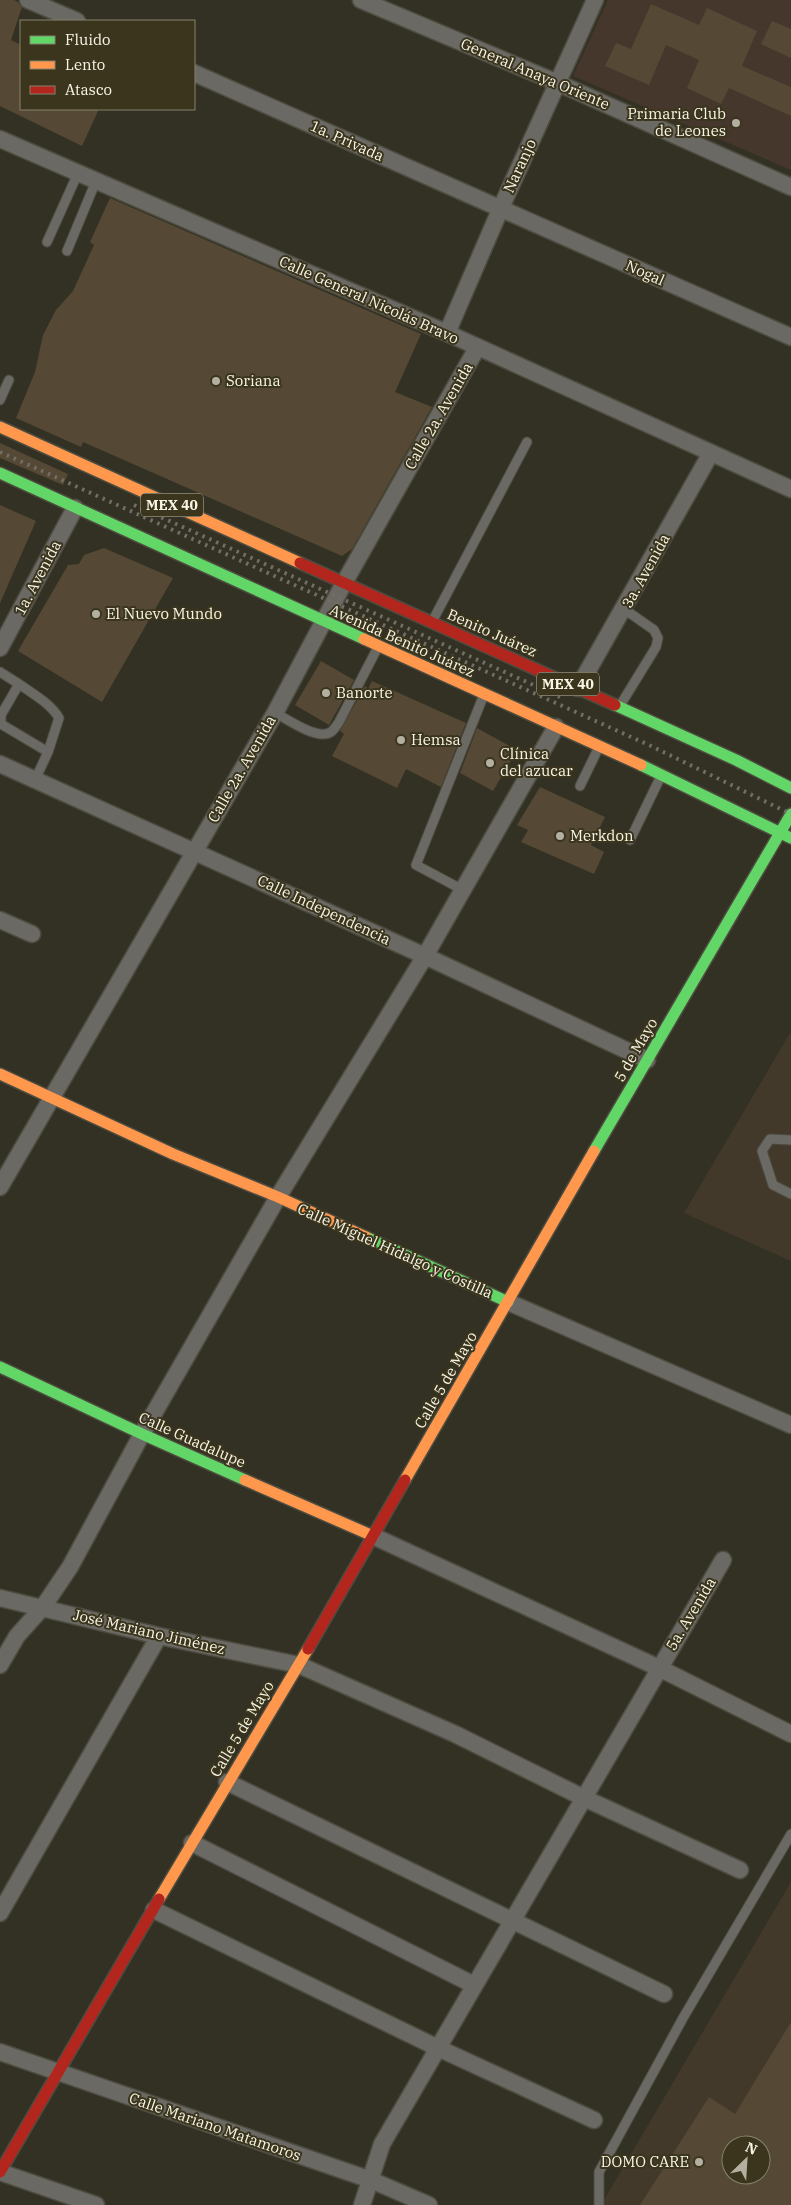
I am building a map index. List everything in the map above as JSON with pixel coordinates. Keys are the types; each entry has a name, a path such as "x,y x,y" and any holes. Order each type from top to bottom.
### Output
{"street":[{"path":"28,0 75,20"},
{"name":"General Anaya Oriente","path":"361,0 558,83 791,187"},
{"name":"Naranjo","path":"447,334 500,210 595,0"},
{"name":"1a. Privada","path":"195,73 500,210"},
{"name":"Calle General Nicolás Bravo","path":"0,139 447,334 791,489"},
{"name":"Nogal","path":"500,210 791,337"},
{"name":"Calle 2a. Avenida","path":"0,1186 275,713 344,583 477,348"},
{"name":"Avenida Benito Juárez","path":"0,427 344,583"},
{"name":"3a. Avenida","path":"578,688 711,452"},
{"name":"Avenida Benito Juárez","path":"0,473 661,775 786,835"},
{"name":"1a. Avenida","path":"0,648 75,508"},
{"name":"Benito Juárez","path":"344,583 736,760 791,788"},
{"path":"0,1665 16,1636 43,1607 70,1567 142,1434 278,1197 425,956 556,727"},
{"name":"Calle Independencia","path":"0,764 425,956 647,1060"},
{"name":"5 de Mayo","path":"508,1302 647,1060 786,835 791,814"},
{"path":"0,920 32,934"},
{"name":"Calle Miguel Hidalgo y Costilla","path":"0,1074 173,1154 278,1197 508,1302 791,1425"},
{"name":"Calle 5 de Mayo","path":"0,2172 227,1782 299,1665 508,1302"},
{"name":"Calle Guadalupe","path":"0,1368 142,1434 373,1536"},
{"path":"373,1536 659,1668 791,1734"},
{"name":"5a. Avenida","path":"362,2205 382,2144 723,1560"},
{"name":"José Mariano Jiménez","path":"0,1598 159,1636 299,1665 455,1734 584,1798 740,1870"},
{"path":"0,1913 159,1636"},
{"path":"227,1782 512,1922 664,1994"},
{"path":"192,1843 474,1986"},
{"path":"154,1910 438,2048 594,2120"},
{"name":"Calle Mariano Matamoros","path":"0,2052 371,2180 429,2205"},
{"path":"0,2172 96,2205"}],"lane":[{"path":"47,242 78,173"},
{"path":"67,251 96,181"},
{"path":"0,400 9,380"},
{"path":"431,623 527,442"},
{"path":"620,707 656,648 658,638 654,630 624,609"},
{"path":"275,713 312,732 322,735 332,732 378,647"},
{"path":"0,672 45,702 55,711 58,718 48,752 35,780"},
{"path":"19,684 0,715 1,724 48,752"},
{"path":"463,890 416,865 484,695"},
{"path":"580,786 599,747"},
{"path":"630,840 661,775"},
{"path":"791,1140 770,1139 762,1152 773,1185 791,1194"},
{"path":"599,2205 599,2172 683,2018 791,1834"}],"shaded area":[{"name":"Primaria Club de Leones","path":"608,0 791,0 791,170 573,76"},
{"path":"791,1034 791,1261 684,1213"},
{"path":"791,1882 791,2205 601,2205"}],"building":[{"path":"0,0 14,0 22,7 11,40 20,44 20,110 99,110 82,146 0,106"},
{"path":"651,4 699,25 707,8 757,31 742,66 791,87 791,116 729,88 721,104 687,88 699,60 666,45 649,85 605,66 616,43 631,49"},
{"path":"772,21 791,29 791,58 761,44"},
{"name":"Soriana","path":"110,198 421,334 395,392 432,407 352,549 342,556 83,442 81,447 16,418 35,372 43,335 56,310 73,291 94,245 90,242"},
{"path":"0,443 68,474 63,485 0,458"},
{"path":"0,505 36,521 0,603"},
{"name":"El Nuevo Mundo","path":"104,548 173,578 102,702 18,651 68,565 79,564 84,555"},
{"name":"Banorte","path":"321,661 354,680 329,725 295,705"},
{"name":"Hemsa","path":"372,681 466,723 441,787 406,769 397,788 332,756 344,734 340,731 365,686 368,689"},
{"name":"Clínica del azucar","path":"477,728 517,750 493,791 460,773"},
{"name":"Merkdon","path":"540,787 605,817 591,845 604,852 594,874 521,842 528,830 517,825"},
{"name":"DOMO CARE","path":"791,2022 791,2205 640,2205 709,2097 735,2114"}],"railway":[{"path":"0,452 651,746 791,814"},
{"path":"134,505 560,697"}],"traffic: fast":[{"path":"0,473 364,639"},
{"path":"615,705 736,760 791,788"},
{"path":"641,765 791,838"},
{"path":"594,1151 791,814"},
{"path":"366,1237 508,1302"},
{"path":"0,1367 245,1480"}],"traffic: slow":[{"path":"0,427 300,563"},
{"path":"364,639 641,765"},
{"path":"0,1074 173,1154 278,1197 366,1237"},
{"path":"405,1480 594,1151"},
{"path":"245,1480 373,1536"},
{"path":"159,1899 308,1649"}],"traffic: jam":[{"path":"300,563 615,705"},
{"path":"308,1649 405,1480"},
{"path":"0,2172 159,1899"}],"place":[{"name":"Primaria Club de Leones","path":"736,123"},
{"name":"Soriana","path":"216,381"},
{"name":"El Nuevo Mundo","path":"96,614"},
{"name":"Banorte","path":"326,693"},
{"name":"Hemsa","path":"401,740"},
{"name":"Clínica del azucar","path":"490,763"},
{"name":"Merkdon","path":"560,836"},
{"name":"DOMO CARE","path":"699,2162"}]}
